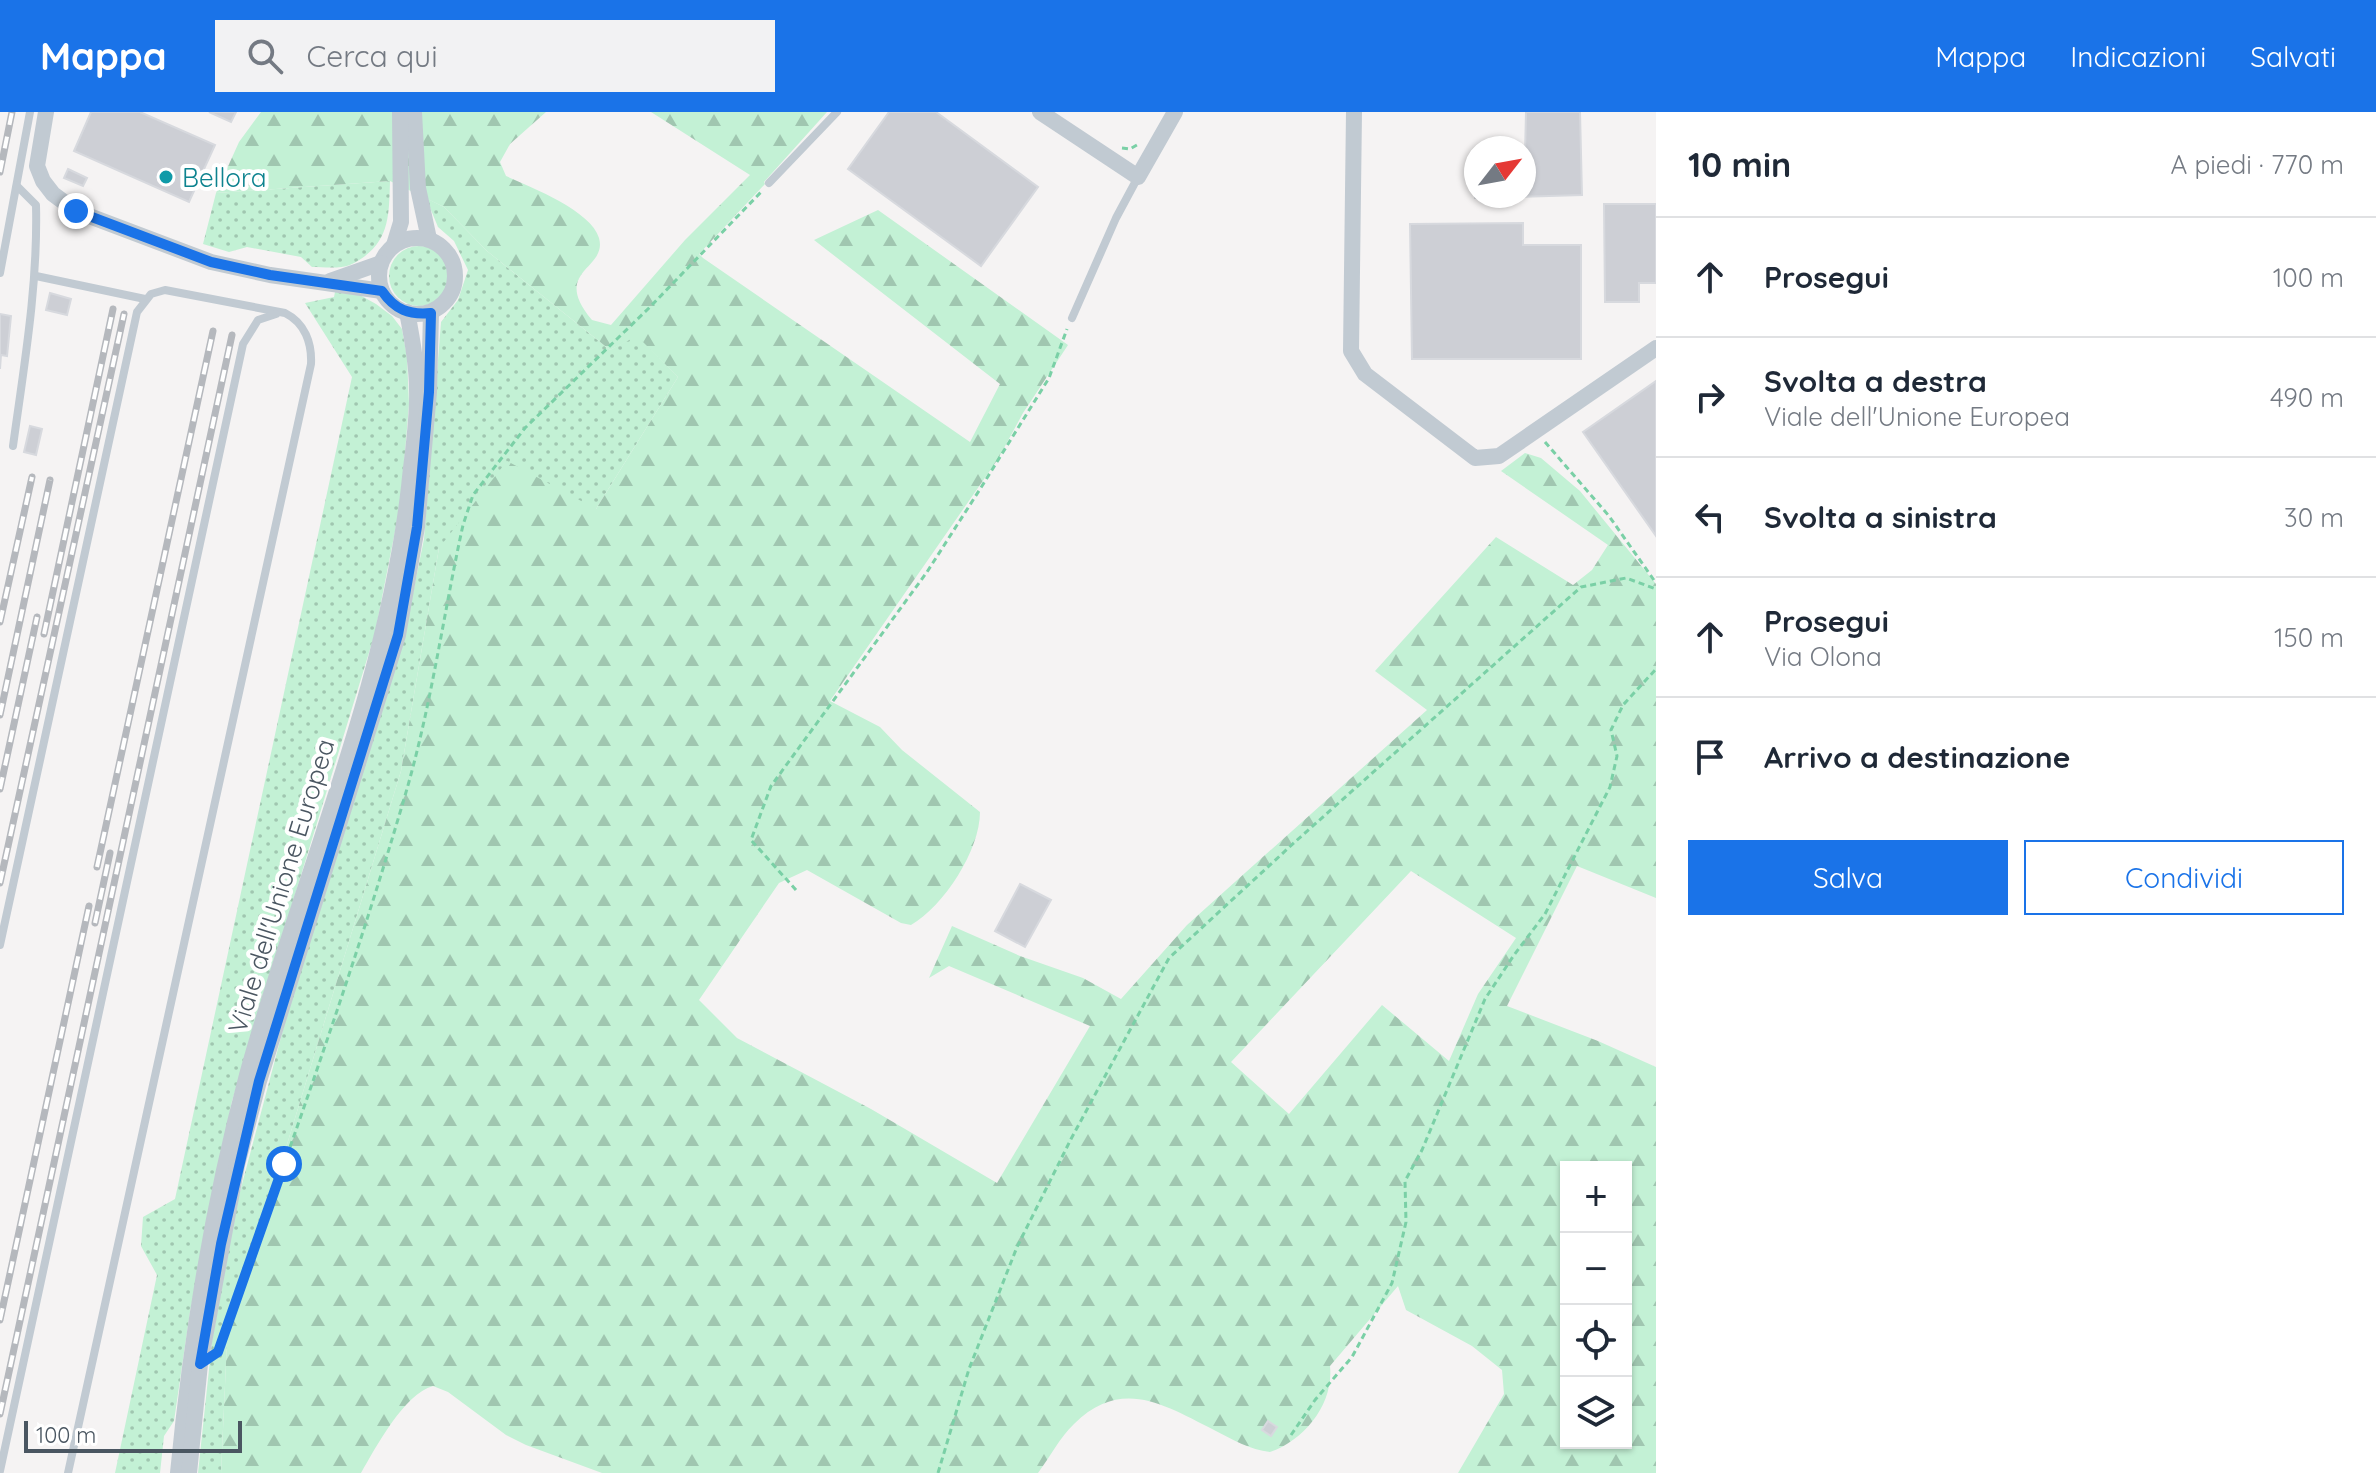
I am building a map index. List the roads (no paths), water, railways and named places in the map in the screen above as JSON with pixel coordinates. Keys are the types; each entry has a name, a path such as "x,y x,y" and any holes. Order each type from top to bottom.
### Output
{"street":[{"path":"46,112 37,166 53,194 76,211 211,262 270,275 382,291"},
{"path":"394,245 411,238 429,239 441,245 450,255 455,268 451,294 431,313 407,312 397,308 382,291 379,282 381,263 394,245 401,222 400,112"},
{"path":"414,112 418,188 429,239"},
{"path":"1040,112 1138,177 1175,112"},
{"path":"1354,112 1351,351 1365,374 1475,458 1499,456 1656,348"},
{"path":"327,282 381,263"},
{"name":"Viale dell'Unione Europea","path":"178,1473 188,1365 225,1161 248,1073 379,648 392,588 404,527 418,389 407,312"},
{"name":"Viale dell'Unione Europea","path":"189,1473 200,1364 221,1244 259,1081 398,635 417,527 429,392 431,313"}],"lane":[{"path":"0,273 30,112"},
{"path":"769,183 837,112"},
{"path":"1072,318 1116,218 1138,177"},
{"path":"13,446 36,276 36,205 17,186"},
{"path":"36,276 145,299"},
{"path":"0,945 135,322 145,299 165,290 285,313 297,321 307,336 311,364 68,1473"},
{"path":"0,1471 243,344 258,320 271,314 285,313"}],"railway":[{"path":"0,172 12,112"},
{"path":"44,634 113,309"},
{"path":"0,883 124,314"},
{"path":"97,867 213,331"},
{"path":"0,1414 232,335"},
{"path":"0,622 32,477"},
{"path":"0,715 50,480"},
{"path":"0,789 37,617"},
{"path":"95,923 110,853"},
{"path":"0,1320 89,906"}],"place":[{"name":"Bellora","path":"166,177"}]}
